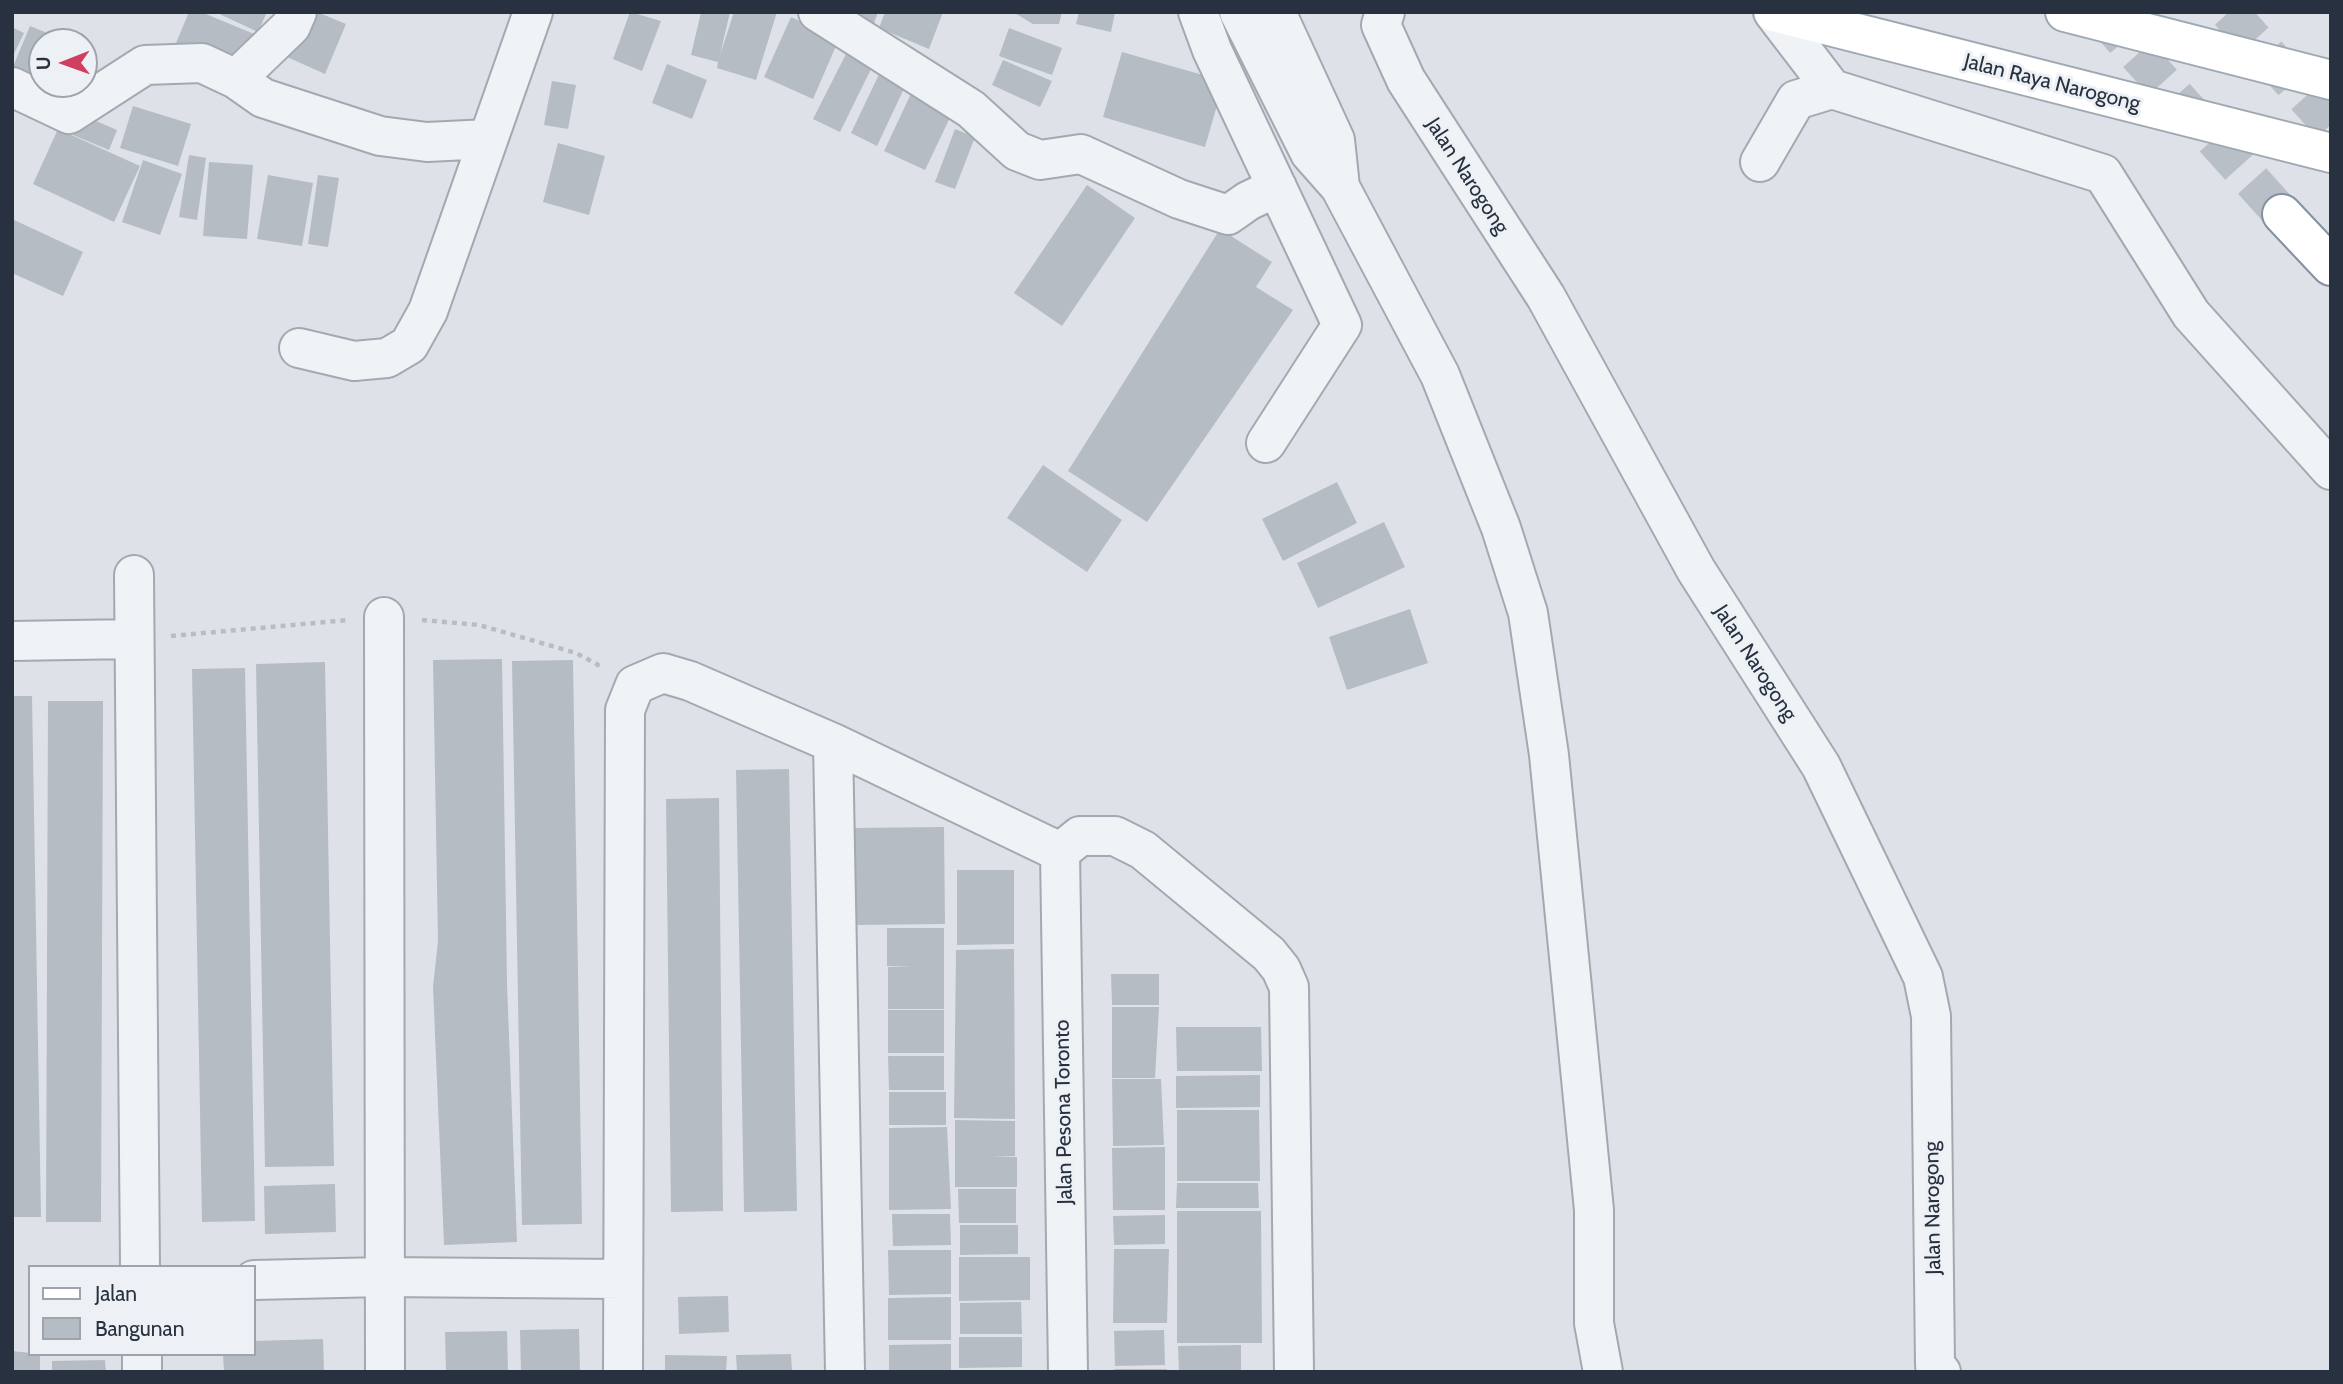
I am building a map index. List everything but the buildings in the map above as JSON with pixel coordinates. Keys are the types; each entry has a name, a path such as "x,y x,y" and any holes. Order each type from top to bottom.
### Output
{"main road":[{"name":"Jalan Raya Narogong","path":"1773,12 2331,153"},
{"path":"2066,12 2331,80"},
{"path":"2282,214 2331,266"}],"street":[{"path":"236,79 291,26 298,12"},
{"path":"299,348 354,361 387,358 409,345 428,311 533,12"},
{"path":"818,12 971,109 1017,151 1040,160 1081,154 1179,199 1228,215 1248,201 1277,187"},
{"path":"1198,12 1212,50 1342,325 1266,443"},
{"path":"1239,12 1310,153 1340,187 1440,375 1501,527 1528,613 1549,755 1590,1169 1594,1210 1594,1323 1603,1372"},
{"path":"1276,12 1335,140 1340,187"},
{"name":"Jalan Narogong","path":"1385,12 1381,25 1406,80 1546,297 1696,570 1821,766 1923,977 1931,1016 1935,1364 1941,1372"},
{"path":"1773,12 1832,89"},
{"path":"12,87 69,114 145,65 202,63 236,79 263,98 380,136 427,142 488,139"},
{"path":"1760,162 1796,100 1832,89 2102,174 2191,314 2331,470"},
{"path":"134,575 132,639 140,1265"},
{"path":"384,617 384,1372"},
{"path":"12,641 132,639"},
{"path":"623,1372 621,1279 625,710 635,685 663,673 690,681 833,743 1059,852 1080,836 1115,836 1143,850 1269,954 1281,969 1289,987 1294,1372"},
{"path":"833,743 845,1372"},
{"name":"Jalan Pesona Toronto","path":"1059,852 1068,1372"},
{"path":"256,1280 383,1277 621,1279"}],"tunnel":[{"path":"2099,12 2282,214"},
{"path":"2229,12 2331,125"}]}
